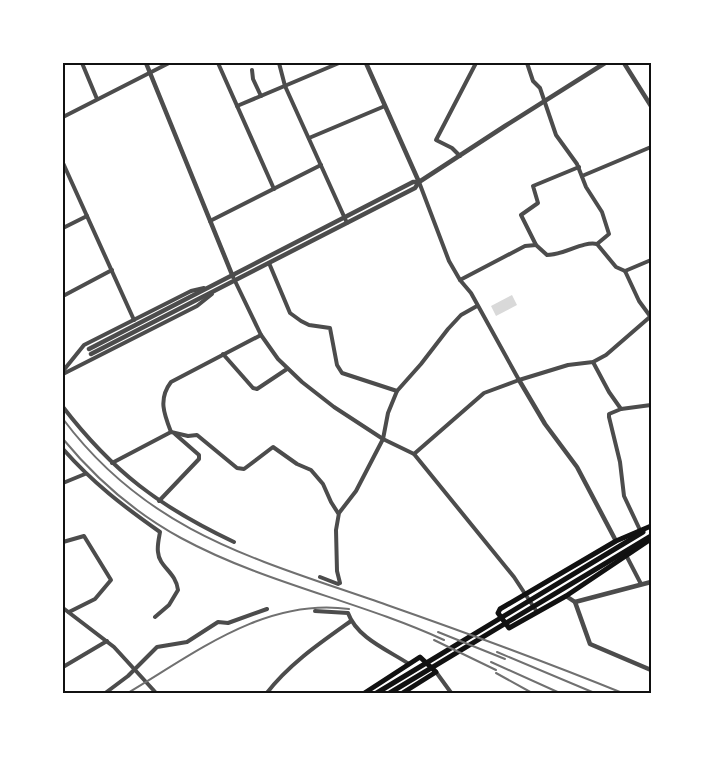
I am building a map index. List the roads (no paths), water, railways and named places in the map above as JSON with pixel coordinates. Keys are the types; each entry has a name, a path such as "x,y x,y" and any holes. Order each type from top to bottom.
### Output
{"main road":[{"path":"651,526 616,541 498,611 509,628 566,596 627,557 651,537"},
{"path":"375,694 651,526"},
{"path":"388,694 651,537"},
{"path":"363,694 420,657 436,672 401,694"}],"street":[{"path":"82,63 97,99"},
{"path":"146,63 235,281 261,335 288,369 316,394 383,439 414,454 514,577 537,612"},
{"path":"63,117 169,63"},
{"path":"218,63 274,189"},
{"path":"279,63 285,86 346,221"},
{"path":"237,106 339,63"},
{"path":"366,63 419,182 449,261 459,280 471,293 544,423 577,467 616,541"},
{"path":"460,156 452,148 435,140 476,63"},
{"path":"527,63 533,81 540,87 556,135 579,167 586,187 602,212 609,234 597,243"},
{"path":"346,221 269,264 90,352 209,288 346,221 415,188 419,182 605,63"},
{"path":"624,63 651,106"},
{"path":"252,69 253,79 261,96"},
{"path":"309,138 385,106"},
{"path":"582,176 651,147"},
{"path":"63,163 134,320"},
{"path":"210,221 321,165"},
{"path":"579,167 533,186 538,203 521,214 536,245 547,255 556,255 590,242 597,243 616,267 625,270 651,260"},
{"path":"63,228 87,216"},
{"path":"459,280 525,246 536,245"},
{"path":"269,264 281,289 287,309 301,321 330,328 337,365 342,373 397,391"},
{"path":"63,296 112,270"},
{"path":"414,454 484,393 568,365 593,362 606,355 651,316 639,302 625,270"},
{"path":"63,372 84,345 191,291 209,288"},
{"path":"63,372 197,306 212,293"},
{"path":"320,577 340,583 337,571 336,530 339,513 356,491 383,439 388,413 397,391 461,315 477,306"},
{"path":"159,501 199,459 199,455 173,433 163,407 164,395 168,386 180,375 261,335"},
{"path":"223,354 253,388 257,389 288,369"},
{"path":"593,362 621,409"},
{"path":"640,530 624,496 620,462 610,428 609,414 621,409 651,405"},
{"path":"63,407 84,435 112,464 140,488 188,520 234,542"},
{"path":"112,464 173,433 197,435 237,468 244,469 273,447 297,464 311,470 323,484 339,513"},
{"path":"63,449 85,474 115,501 160,532 157,553 174,575 178,590 169,605 155,617"},
{"path":"63,483 85,474"},
{"path":"63,542 84,536 111,580 95,599 69,612"},
{"path":"627,557 641,584"},
{"path":"575,602 651,582"},
{"path":"566,596 575,602 590,644 651,670"},
{"path":"63,608 107,641 157,694"},
{"path":"104,694 135,669 157,647 188,642 218,622 228,623 267,609"},
{"path":"315,611 348,614 362,634 409,664"},
{"path":"266,694 298,660 351,621"},
{"path":"63,668 107,641"},
{"path":"436,672 452,694"}],"railway":[{"path":"63,419 96,458 132,490 170,517 209,538 251,557 477,637 625,694"},
{"path":"63,439 117,494 148,518 181,538 213,554 278,580 379,614 444,640"},
{"path":"126,694 204,646 259,620 288,612 318,608 349,609"},
{"path":"438,632 505,659"},
{"path":"434,640 496,670"},
{"path":"497,652 597,694"},
{"path":"491,662 562,694"},
{"path":"496,673 534,694"}]}
